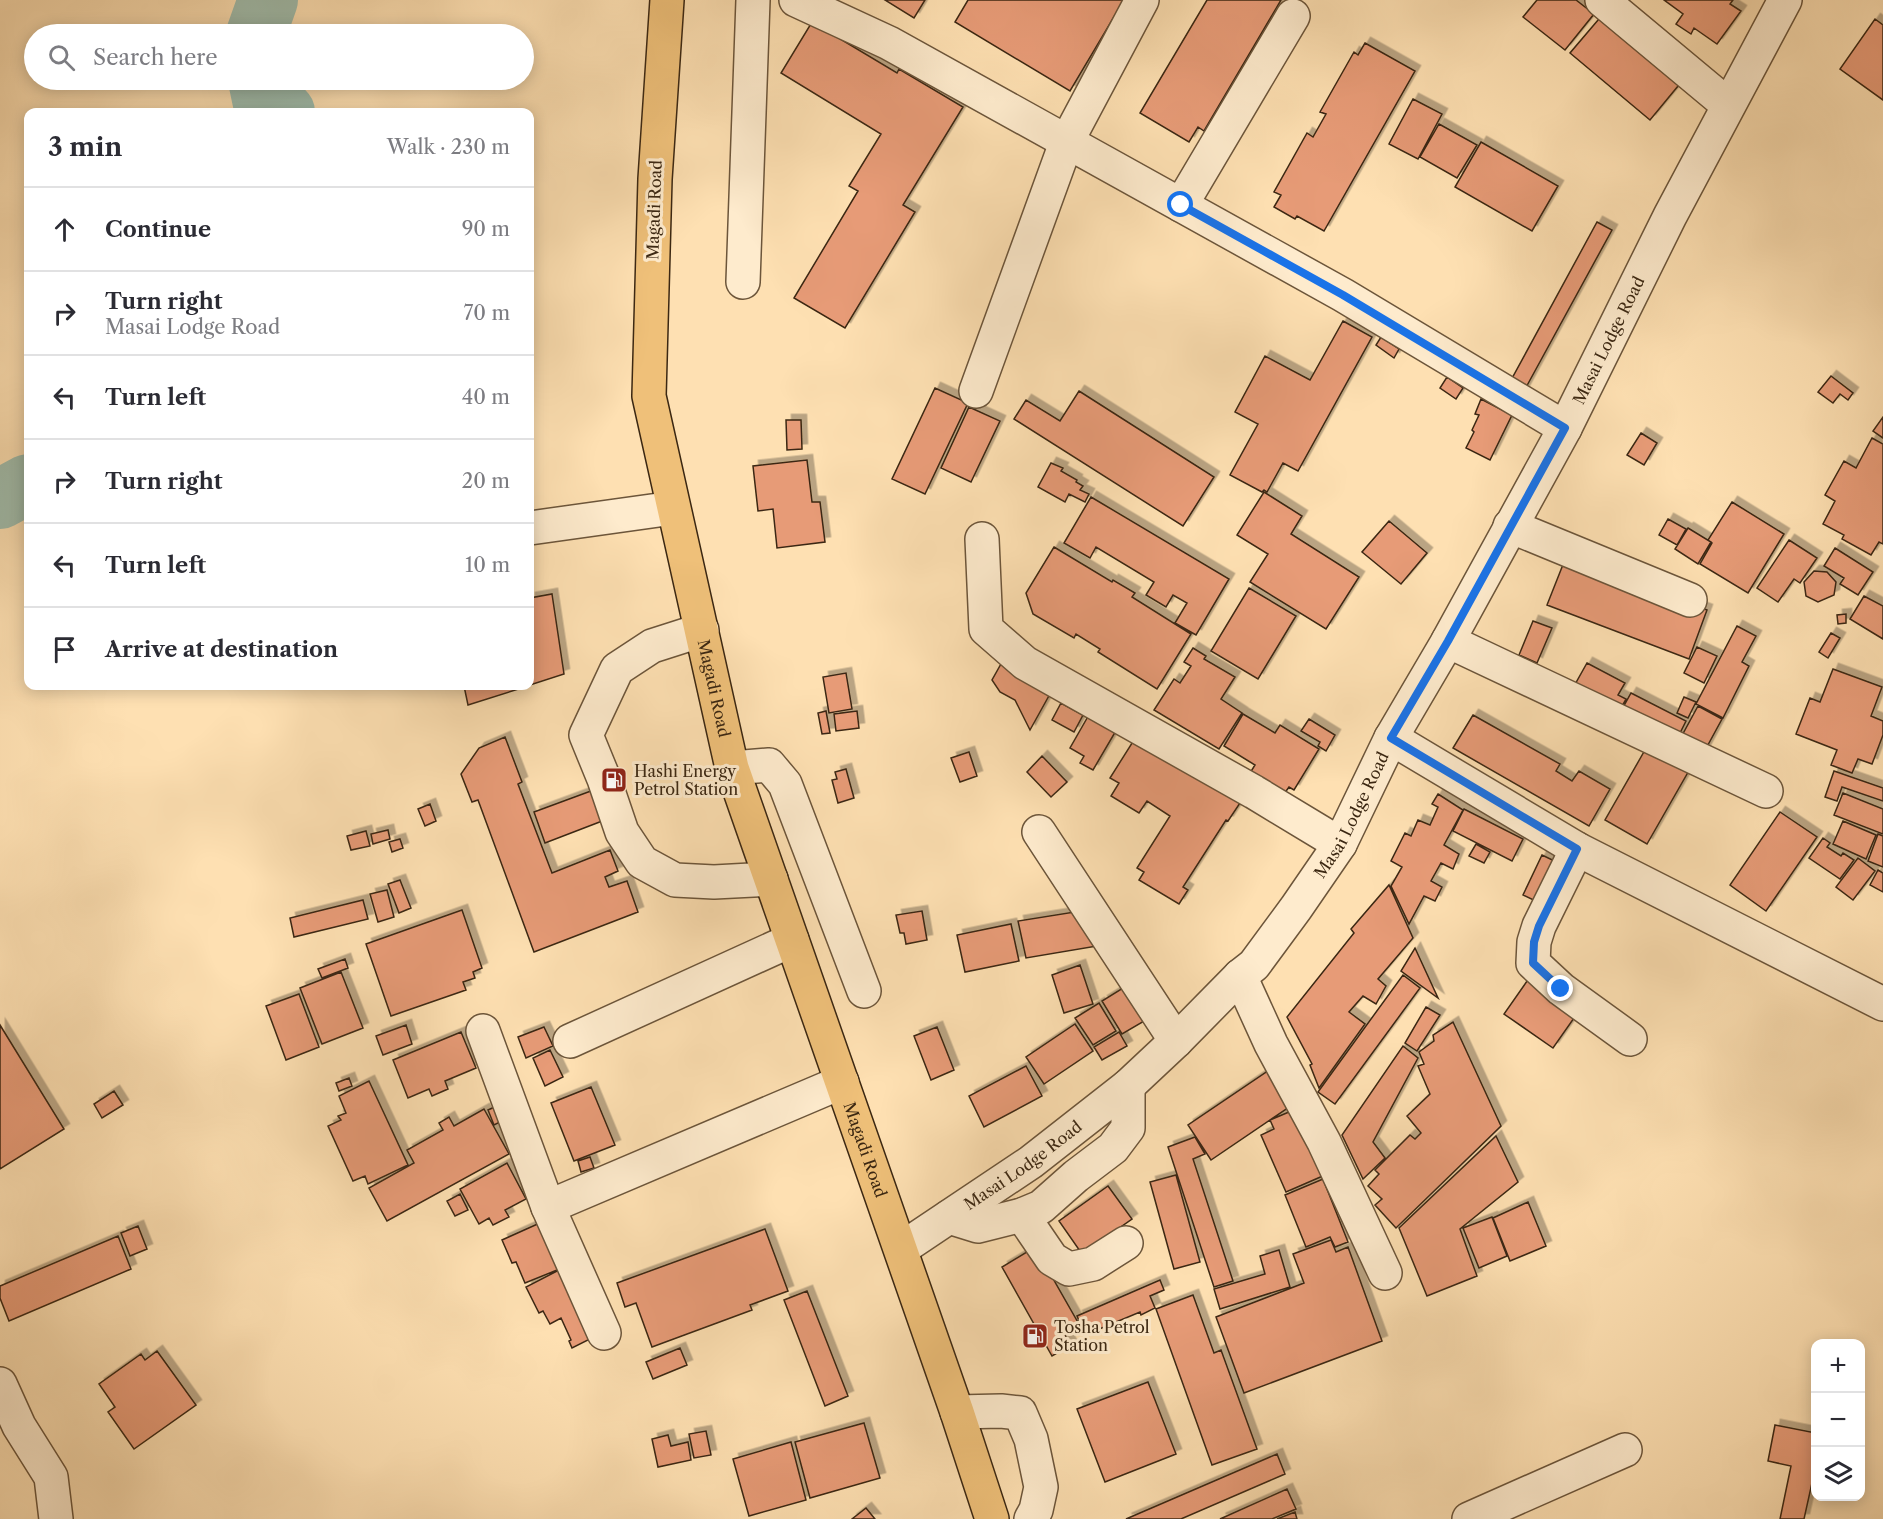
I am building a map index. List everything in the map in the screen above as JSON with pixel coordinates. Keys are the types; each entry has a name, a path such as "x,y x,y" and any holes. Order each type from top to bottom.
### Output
{"highway":[{"name":"Magadi Road","path":"667,0 655,179 649,396 732,768 901,1249 992,1519"}],"street":[{"path":"743,282 753,0"},
{"path":"796,0 889,43 1343,295 1565,428"},
{"path":"975,391 1066,142 1142,0"},
{"path":"1602,0 1728,105"},
{"name":"Masai Lodge Road","path":"901,1249 1031,1162 1128,1086 1240,976 1254,966 1340,844 1391,738 1448,641 1565,428 1670,216 1785,0"},
{"path":"1181,205 1293,16"},
{"path":"534,527 673,508"},
{"path":"1510,526 1690,600"},
{"path":"982,539 986,628 1025,663 1254,792 1340,844"},
{"path":"702,630 651,646 616,669 586,735 622,832 642,862 675,880 714,882 771,879"},
{"path":"1448,641 1767,791"},
{"path":"1391,738 1577,849 1883,1004"},
{"path":"732,768 769,765 785,784 864,991"},
{"path":"1039,832 1176,1041"},
{"path":"1577,849 1539,926 1534,942 1533,963 1561,989 1630,1039"},
{"path":"570,1041 792,940"},
{"path":"1240,976 1271,1044 1324,1142 1385,1273"},
{"path":"483,1031 548,1207 604,1334"},
{"path":"548,1207 842,1082"},
{"path":"949,1217 978,1226 1022,1215 1041,1207 1113,1148 1128,1128 1128,1086"},
{"path":"1022,1215 1052,1259 1069,1269 1093,1264 1126,1243"},
{"path":"0,1384 19,1426 51,1477 56,1519"},
{"path":"957,1412 1001,1410 1020,1413 1031,1439 1041,1486 1036,1510 1030,1519"},
{"path":"1470,1519 1625,1450"}],"building":[{"path":"885,0 925,0 914,18"},
{"path":"968,0 1124,0 1070,91 955,22"},
{"path":"1207,0 1281,0 1204,131 1198,127 1189,142 1140,113"},
{"path":"1537,0 1576,0 1594,14 1565,50 1523,17"},
{"path":"1664,0 1733,0 1730,4 1741,11 1717,44 1694,28 1691,34 1676,24 1683,14"},
{"path":"1604,13 1683,80 1650,120 1570,53"},
{"path":"1875,19 1883,25 1883,100 1840,69"},
{"path":"812,22 897,73 899,69 963,107 903,205 915,212 845,328 794,298 858,191 849,186 881,134 781,73"},
{"path":"1365,43 1415,71 1324,231 1297,216 1295,219 1274,207 1281,195 1274,192 1307,133 1313,137 1326,114 1320,112 1354,52 1358,55"},
{"path":"1413,99 1442,114 1418,159 1389,144"},
{"path":"1439,124 1477,145 1457,178 1420,157"},
{"path":"1481,142 1558,186 1532,231 1455,187"},
{"path":"1597,222 1612,230 1524,391 1510,382"},
{"path":"1343,321 1372,337 1298,471 1283,463 1267,492 1264,490 1262,492 1230,475 1258,424 1235,412 1265,356 1310,380"},
{"path":"1381,337 1399,349 1394,358 1376,345"},
{"path":"1831,376 1853,393 1848,400 1840,394 1833,403 1818,392"},
{"path":"1447,377 1463,388 1456,399 1440,388"},
{"path":"935,388 968,403 925,494 892,479"},
{"path":"1079,391 1214,477 1183,526 1014,419 1026,400 1060,421"},
{"path":"1481,399 1512,415 1490,460 1466,448 1474,432 1472,430 1479,415 1475,414"},
{"path":"969,407 1000,421 971,482 941,468"},
{"path":"1883,417 1883,438 1873,431"},
{"path":"786,420 801,420 802,449 787,450"},
{"path":"1641,433 1657,443 1644,465 1627,455"},
{"path":"1872,438 1883,444 1883,544 1879,542 1871,555 1842,539 1844,535 1823,524 1835,501 1825,495 1844,461 1856,468"},
{"path":"807,460 812,502 820,502 825,542 777,548 773,509 758,511 753,466"},
{"path":"1051,463 1063,468 1061,471 1083,486 1080,490 1089,494 1085,502 1069,494 1065,502 1038,487"},
{"path":"1264,492 1302,516 1291,534 1359,577 1326,629 1250,582 1268,554 1237,535"},
{"path":"1091,497 1229,579 1196,635 1175,623 1187,603 1173,595 1166,607 1146,595 1154,582 1096,547 1090,558 1064,543"},
{"path":"1732,502 1784,534 1748,593 1700,564 1712,543 1708,540"},
{"path":"1668,519 1686,529 1677,545 1659,535"},
{"path":"1389,521 1427,553 1401,584 1362,552"},
{"path":"1688,528 1711,542 1698,564 1675,549"},
{"path":"1789,540 1817,558 1800,583 1794,579 1778,602 1757,588"},
{"path":"1054,547 1135,593 1132,597 1191,634 1157,689 1098,652 1100,649 1076,634 1074,638 1033,614 1026,593"},
{"path":"1835,548 1873,572 1858,595 1840,584 1844,578 1824,566"},
{"path":"1566,557 1707,610 1689,659 1547,605"},
{"path":"1814,571 1827,572 1836,582 1834,595 1818,602 1806,596 1804,582"},
{"path":"1249,588 1296,616 1258,679 1211,651"},
{"path":"552,594 564,674 534,684 534,597"},
{"path":"1864,596 1883,606 1883,639 1850,619"},
{"path":"1846,614 1846,623 1838,624 1837,615"},
{"path":"1533,621 1552,628 1537,663 1519,655"},
{"path":"1737,626 1756,636 1742,662 1749,666 1723,718 1696,704"},
{"path":"1831,633 1840,638 1828,658 1819,652"},
{"path":"1697,647 1717,656 1704,683 1684,673"},
{"path":"1193,648 1206,656 1204,659 1235,677 1221,699 1242,713 1219,749 1154,710 1174,679 1180,683 1191,666 1184,662"},
{"path":"1006,655 1056,683 1030,730 1015,700 1000,692 992,680"},
{"path":"1587,663 1625,683 1618,695 1626,699 1618,713 1573,688"},
{"path":"1833,669 1882,687 1871,716 1883,721 1883,735 1872,764 1858,759 1852,773 1831,765 1837,750 1796,734 1810,698 1820,702"},
{"path":"846,673 852,709 829,713 823,677"},
{"path":"465,690 515,690 468,705"},
{"path":"1631,693 1686,721 1676,741 1620,713"},
{"path":"1684,697 1696,702 1688,718 1677,713"},
{"path":"1061,703 1083,715 1074,732 1052,720"},
{"path":"1698,706 1722,719 1703,754 1679,741"},
{"path":"826,711 830,733 822,734 818,713"},
{"path":"857,711 859,728 836,731 834,714"},
{"path":"1090,713 1117,729 1093,770 1080,763 1084,756 1070,748"},
{"path":"1243,714 1275,733 1280,725 1319,749 1294,790 1289,787 1284,794 1250,773 1255,765 1224,746"},
{"path":"1473,715 1560,764 1556,771 1572,781 1579,771 1610,789 1589,826 1453,748"},
{"path":"1309,719 1335,735 1326,751 1318,746 1320,742 1301,731"},
{"path":"1139,732 1244,797 1228,821 1226,820 1183,887 1188,890 1179,904 1139,880 1144,872 1137,868 1170,816 1147,801 1139,813 1111,796 1119,783 1110,778"},
{"path":"505,737 522,782 518,784 552,873 610,850 618,871 605,877 609,887 627,881 638,912 534,952 478,800 472,802 461,774 479,748"},
{"path":"1649,743 1691,767 1647,844 1605,820"},
{"path":"969,752 977,776 960,782 951,758"},
{"path":"1042,756 1067,782 1051,797 1027,772"},
{"path":"846,769 854,798 838,803 832,780 837,779 835,772"},
{"path":"1834,771 1883,788 1883,801 1842,787 1837,801 1825,797"},
{"path":"599,788 610,818 545,843 534,812"},
{"path":"1843,793 1883,809 1883,834 1834,815"},
{"path":"1438,794 1463,810 1444,845 1459,854 1453,869 1441,863 1431,881 1442,887 1435,901 1424,896 1409,924 1391,886 1402,867 1391,861 1405,833 1411,836 1418,820 1430,825 1438,807 1432,804"},
{"path":"430,804 436,821 425,826 418,809"},
{"path":"1464,809 1523,839 1512,861 1453,831"},
{"path":"1780,812 1817,837 1766,911 1730,885"},
{"path":"1843,821 1876,835 1866,859 1833,844"},
{"path":"388,830 390,839 373,844 371,834"},
{"path":"366,831 370,846 351,850 347,836"},
{"path":"1878,834 1883,836 1883,867 1868,861"},
{"path":"1823,838 1830,843 1827,847 1841,856 1843,853 1854,860 1840,879 1809,858"},
{"path":"400,839 403,848 392,852 389,842"},
{"path":"1476,844 1490,852 1484,863 1469,856"},
{"path":"1542,855 1565,866 1546,906 1523,895"},
{"path":"1858,858 1875,871 1853,900 1836,887"},
{"path":"1878,870 1883,873 1883,892 1870,885"},
{"path":"400,880 411,908 399,913 388,884"},
{"path":"1389,885 1413,938 1378,979 1386,986 1376,1004 1363,996 1349,1012 1365,1024 1319,1088 1310,1065 1312,1064 1287,1017 1354,933 1351,929"},
{"path":"387,890 394,917 378,922 370,894"},
{"path":"363,900 368,919 294,937 290,918"},
{"path":"462,910 482,968 473,972 475,978 463,982 466,990 391,1016 366,944"},
{"path":"1087,910 1109,944 1026,958 1018,921"},
{"path":"922,911 927,940 906,944 904,933 900,933 896,915"},
{"path":"1011,924 1019,961 965,972 957,935"},
{"path":"1415,948 1438,998 1401,971"},
{"path":"345,959 348,968 322,978 318,969"},
{"path":"1080,965 1093,1004 1064,1013 1052,975"},
{"path":"341,972 363,1028 322,1044 300,988"},
{"path":"1532,974 1581,1008 1553,1048 1504,1014"},
{"path":"1403,975 1420,988 1335,1104 1318,1092"},
{"path":"1131,983 1146,1020 1122,1034 1102,1001"},
{"path":"299,994 319,1047 286,1060 266,1006"},
{"path":"1099,1003 1116,1031 1093,1045 1075,1018"},
{"path":"1426,1007 1440,1015 1417,1051 1405,1043"},
{"path":"1453,1022 1501,1126 1396,1228 1375,1205 1382,1199 1368,1186 1379,1174 1375,1170 1410,1135 1415,1139 1421,1133 1407,1116 1430,1094 1418,1066 1424,1064 1419,1052 1434,1041 1433,1035"},
{"path":"1075,1024 1093,1051 1044,1084 1026,1057"},
{"path":"0,1025 64,1129 0,1169"},
{"path":"406,1025 412,1044 383,1055 376,1036"},
{"path":"544,1027 553,1046 526,1058 518,1037"},
{"path":"937,1027 954,1070 931,1080 914,1036"},
{"path":"461,1032 476,1068 445,1081 448,1089 432,1096 429,1089 408,1098 393,1060"},
{"path":"1119,1032 1127,1046 1102,1060 1094,1047"},
{"path":"1403,1046 1418,1058 1373,1142 1385,1158 1363,1179 1342,1135"},
{"path":"550,1050 563,1077 545,1086 533,1058"},
{"path":"1026,1066 1042,1096 984,1127 969,1096"},
{"path":"1275,1066 1298,1101 1211,1160 1188,1125"},
{"path":"349,1078 352,1086 339,1091 336,1083"},
{"path":"369,1081 408,1165 368,1184 365,1176 353,1181 328,1126 341,1120 338,1116 346,1113 339,1096"},
{"path":"591,1087 615,1145 574,1161 551,1103"},
{"path":"114,1091 123,1105 102,1118 94,1104"},
{"path":"499,1105 506,1119 494,1125 488,1110"},
{"path":"484,1109 509,1154 387,1221 369,1188 414,1163 407,1150 443,1130 439,1123 449,1117 454,1126"},
{"path":"1296,1109 1325,1175 1286,1192 1261,1135 1274,1129 1270,1120"},
{"path":"1496,1136 1518,1182 1460,1229 1477,1276 1427,1296 1399,1228"},
{"path":"1195,1137 1205,1154 1193,1159 1233,1281 1214,1287 1168,1147"},
{"path":"590,1157 594,1168 581,1172 578,1161"},
{"path":"507,1163 526,1199 505,1210 509,1217 493,1225 489,1218 479,1224 460,1189"},
{"path":"1176,1175 1200,1262 1174,1269 1150,1182"},
{"path":"1323,1179 1348,1242 1335,1247 1330,1237 1306,1247 1285,1195"},
{"path":"1108,1186 1132,1219 1082,1254 1059,1221"},
{"path":"460,1194 468,1210 455,1216 447,1201"},
{"path":"1528,1202 1546,1246 1510,1261 1493,1218"},
{"path":"1492,1217 1507,1256 1479,1268 1463,1228"},
{"path":"542,1222 562,1268 525,1283 516,1262 512,1263 502,1240"},
{"path":"138,1226 147,1249 130,1256 121,1233"},
{"path":"765,1229 788,1291 750,1305 752,1310 652,1347 636,1303 625,1307 617,1283"},
{"path":"118,1236 131,1269 9,1321 0,1298 0,1286"},
{"path":"1331,1240 1336,1252 1348,1247 1382,1341 1244,1393 1216,1317 1304,1283 1293,1254"},
{"path":"1035,1247 1080,1326 1065,1335 1071,1345 1052,1356 1002,1267"},
{"path":"1279,1250 1290,1287 1220,1309 1214,1289 1265,1274 1260,1256"},
{"path":"563,1268 596,1336 572,1348 569,1341 571,1340 561,1318 550,1324 543,1311 539,1313 526,1287"},
{"path":"1160,1280 1164,1290 1150,1296 1155,1308 1085,1335 1077,1316"},
{"path":"807,1291 848,1396 825,1406 784,1300"},
{"path":"1193,1295 1214,1353 1221,1350 1257,1449 1212,1465 1156,1309"},
{"path":"680,1348 687,1365 653,1379 646,1362"},
{"path":"157,1351 196,1405 134,1449 108,1412 115,1407 99,1384 141,1354 145,1360"},
{"path":"1148,1382 1176,1454 1105,1482 1077,1409"},
{"path":"864,1423 880,1478 810,1498 795,1442"},
{"path":"1775,1425 1811,1432 1811,1488 1804,1519 1780,1519 1791,1466 1768,1461"},
{"path":"706,1431 711,1455 694,1458 689,1434"},
{"path":"668,1435 671,1446 688,1442 691,1460 658,1467 652,1439"},
{"path":"791,1442 806,1500 749,1516 733,1459"},
{"path":"1277,1454 1285,1474 1181,1519 1126,1519"},
{"path":"1287,1489 1296,1509 1272,1519 1220,1519"},
{"path":"866,1508 875,1519 852,1519"},
{"path":"1295,1512 1297,1519 1277,1519"}],"waterway":[{"path":"260,24 268,0"},
{"path":"260,90 263,104 274,108"},
{"path":"0,499 24,486"}],"place":[{"name":"Hashi Energy Petrol Station","path":"614,780"},
{"name":"Tosha Petrol Station","path":"1035,1336"}],"route":[{"path":"1181,205 1343,295 1565,428 1448,641 1391,738 1577,849 1539,926 1534,942 1533,963 1561,989"}]}
